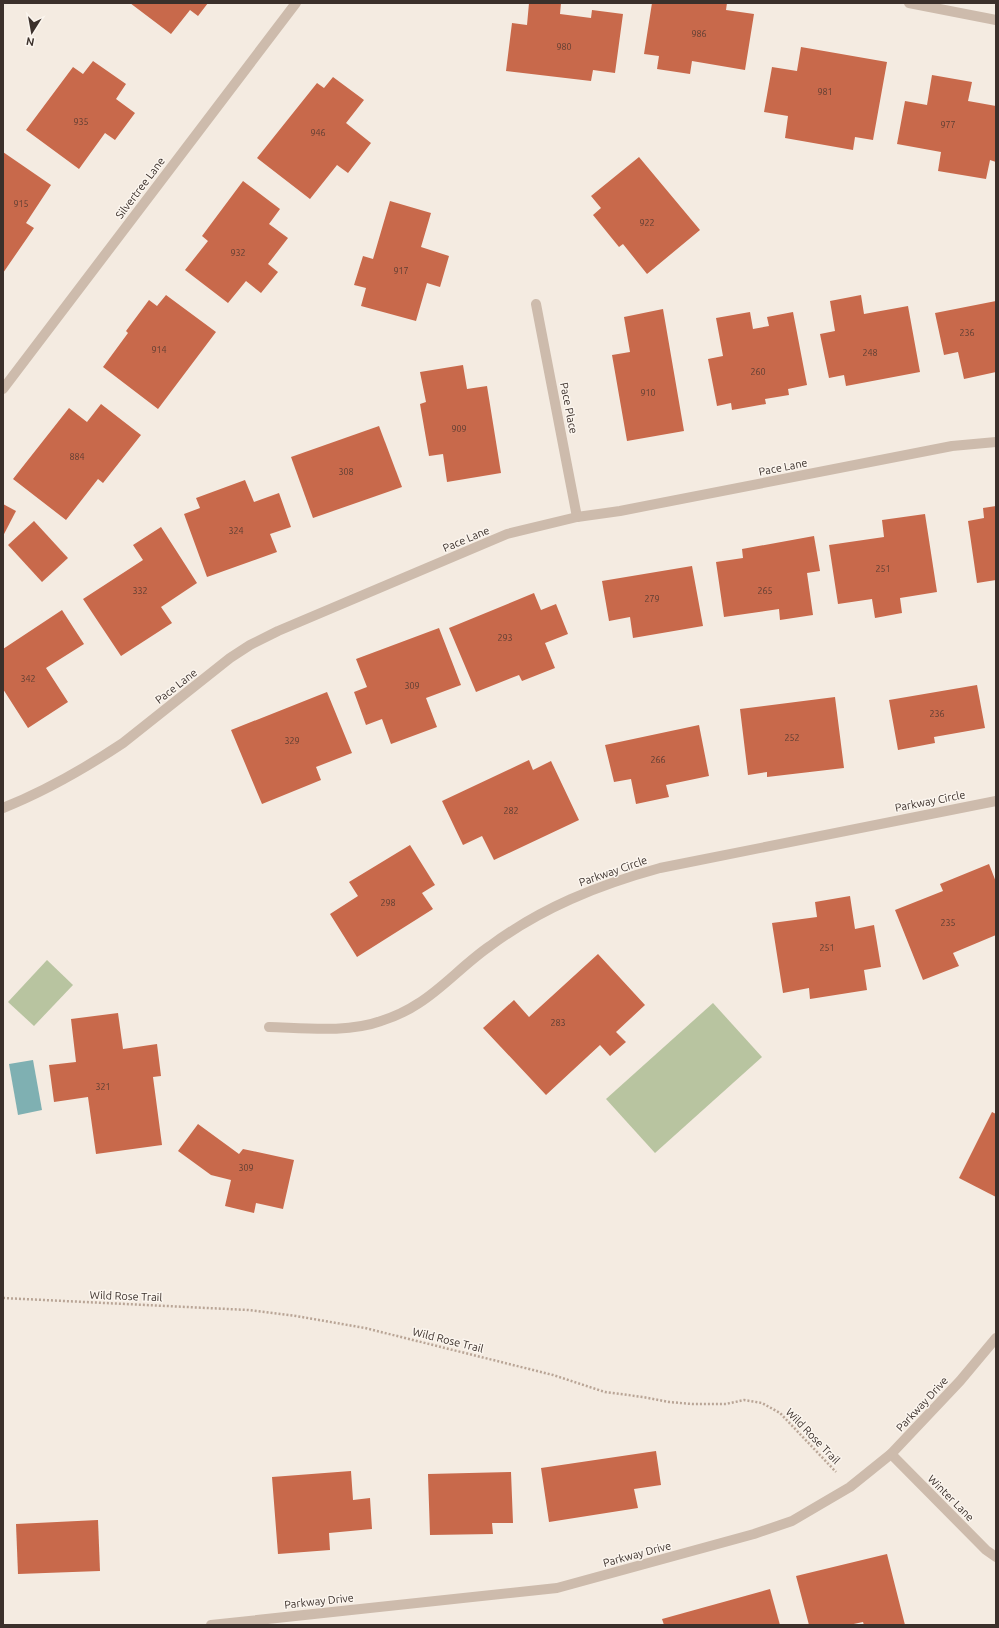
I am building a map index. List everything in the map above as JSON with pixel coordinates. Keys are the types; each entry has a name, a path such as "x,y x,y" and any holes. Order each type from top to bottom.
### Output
{"street":[{"name":"Silvertree Lane","path":"3,389 296,3"},
{"path":"909,3 996,20"},
{"name":"Pace Place","path":"536,304 577,517"},
{"name":"Pace Lane","path":"3,808 19,802 84,768 105,755 123,743 230,658 250,645 278,631 507,534 577,517 620,511 952,446 996,442"},
{"name":"Parkway Circle","path":"269,1028 323,1029 353,1027 379,1022 419,1003 438,989 463,966 518,926 549,908 623,878 660,868 996,801"},
{"name":"Parkway Drive","path":"211,1625 557,1588 754,1534 792,1521 850,1488 891,1454 960,1381 996,1338"},
{"name":"Winter Lane","path":"891,1454 986,1550 996,1557"}],"path":[{"name":"Wild Rose Trail","path":"3,1298 248,1310 296,1316 365,1328 553,1375 605,1392 669,1402 726,1404 744,1400 762,1403 780,1412 850,1488"}],"green space":[{"path":"47,960 73,985 34,1026 8,1002"},
{"path":"713,1003 762,1057 655,1153 606,1099"}],"water":[{"path":"33,1060 42,1110 18,1115 9,1064"}],"building":[{"path":"130,3 208,3 198,16 190,10 171,34"},
{"path":"529,3 561,3 560,14 591,18 592,10 623,14 615,73 593,70 591,81 506,71 512,23 527,25"},
{"path":"652,3 727,3 726,10 754,14 745,70 692,61 690,74 657,69 659,56 644,54"},
{"path":"801,47 887,62 873,140 855,137 853,150 785,138 788,116 764,112 772,67 797,71"},
{"path":"93,61 126,84 116,99 135,113 115,140 105,133 79,169 26,130 73,67 83,74"},
{"path":"932,75 972,82 968,101 996,106 996,162 990,160 986,179 938,171 941,152 897,144 905,101 927,105"},
{"path":"333,77 364,100 346,123 371,143 348,173 337,165 310,199 257,158 317,83 324,88"},
{"path":"3,152 51,185 26,223 34,228 3,273"},
{"path":"639,157 700,230 647,274 623,244 619,247 593,215 601,208 591,196"},
{"path":"243,181 280,209 269,224 288,238 268,264 278,272 261,293 246,281 228,303 185,270 208,241 202,236"},
{"path":"390,201 431,213 421,247 449,256 440,287 427,283 416,321 361,306 366,288 354,285 363,256 373,259"},
{"path":"166,295 216,332 158,409 103,367 128,333 126,331 149,300 157,306"},
{"path":"861,295 864,314 908,306 920,372 846,386 844,375 829,378 820,334 835,331 830,301"},
{"path":"996,301 996,372 964,379 958,352 944,355 935,313"},
{"path":"663,309 684,431 627,441 612,355 630,352 624,317"},
{"path":"750,312 753,329 769,326 767,317 793,312 807,385 788,389 789,395 765,399 766,404 732,410 731,403 717,406 708,359 723,356 716,318"},
{"path":"463,365 467,389 487,386 501,473 447,482 443,454 429,456 420,404 426,402 420,372"},
{"path":"101,404 141,435 103,483 98,479 66,520 13,479 69,408 87,422"},
{"path":"379,426 402,487 313,518 291,457"},
{"path":"245,480 254,502 279,493 291,527 270,534 277,552 207,577 184,514 200,508 196,498"},
{"path":"3,504 16,511 3,536"},
{"path":"996,506 996,580 977,583 968,521 984,518 983,508"},
{"path":"925,514 937,592 900,598 902,613 875,618 872,599 838,604 829,545 884,537 882,520"},
{"path":"34,521 68,558 42,582 8,545"},
{"path":"161,527 197,583 161,607 172,623 121,656 83,599 143,560 133,545"},
{"path":"814,536 820,571 807,573 813,615 780,620 779,609 724,617 716,562 743,558 742,549"},
{"path":"692,566 703,626 633,638 630,617 609,621 602,581"},
{"path":"534,593 541,610 556,604 568,634 545,643 555,668 522,681 519,675 476,692 449,628"},
{"path":"62,610 84,644 46,668 68,702 28,728 3,689 3,649"},
{"path":"439,628 461,685 426,698 437,727 391,744 382,719 366,725 354,692 367,687 356,659"},
{"path":"977,685 985,728 934,737 935,743 898,750 889,700"},
{"path":"327,692 352,753 316,767 321,780 262,804 231,730"},
{"path":"835,697 844,768 767,777 767,772 748,775 740,709"},
{"path":"699,725 709,776 666,785 669,797 636,804 631,779 614,782 605,745"},
{"path":"529,760 533,770 551,761 579,820 494,860 482,836 463,845 442,801"},
{"path":"410,845 435,885 422,893 433,909 357,957 330,914 358,896 349,882"},
{"path":"989,864 996,882 996,935 953,953 959,966 923,980 895,910 943,891 940,884"},
{"path":"850,896 855,929 874,925 881,967 864,970 867,990 810,999 809,988 783,993 772,923 817,917 815,902"},
{"path":"598,954 645,1005 616,1032 626,1042 610,1056 600,1045 546,1095 483,1028 514,1000 529,1017"},
{"path":"118,1013 123,1049 157,1044 161,1076 153,1077 162,1145 96,1154 88,1097 54,1102 49,1065 76,1062 71,1019"},
{"path":"992,1112 996,1114 996,1197 959,1178"},
{"path":"198,1124 239,1154 243,1149 294,1160 283,1209 256,1203 254,1213 225,1206 231,1180 211,1175 178,1151"},
{"path":"656,1451 661,1485 634,1489 638,1508 549,1522 541,1468"},
{"path":"351,1471 353,1500 370,1498 372,1529 329,1533 330,1550 278,1554 272,1477"},
{"path":"511,1472 513,1523 492,1523 493,1534 430,1535 428,1474"},
{"path":"98,1520 100,1571 18,1574 16,1524"},
{"path":"887,1554 905,1625 864,1625 863,1622 849,1625 809,1625 796,1576"},
{"path":"770,1589 780,1625 664,1625 662,1619"}]}
